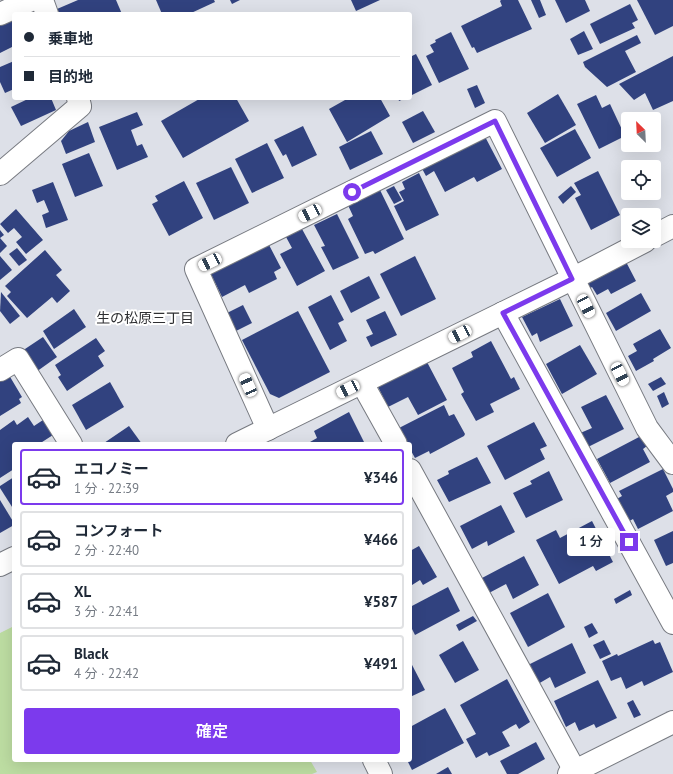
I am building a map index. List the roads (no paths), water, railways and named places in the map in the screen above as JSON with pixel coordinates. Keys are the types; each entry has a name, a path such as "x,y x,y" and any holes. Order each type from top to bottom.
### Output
{"street":[{"path":"0,14 31,0"},
{"path":"42,0 46,12"},
{"path":"0,174 80,106 78,100"},
{"path":"268,429 196,270 495,121 647,428 673,463"},
{"path":"661,232 673,226"},
{"path":"241,442 572,279 632,248"},
{"path":"503,313 673,623"},
{"path":"0,370 18,359 70,442"},
{"path":"362,383 395,442"},
{"path":"412,474 572,772 673,722"},
{"path":"0,565 12,559"},
{"path":"375,762 381,774"}],"district":[{"name":"生の松原三丁目","path":"145,318"}]}
